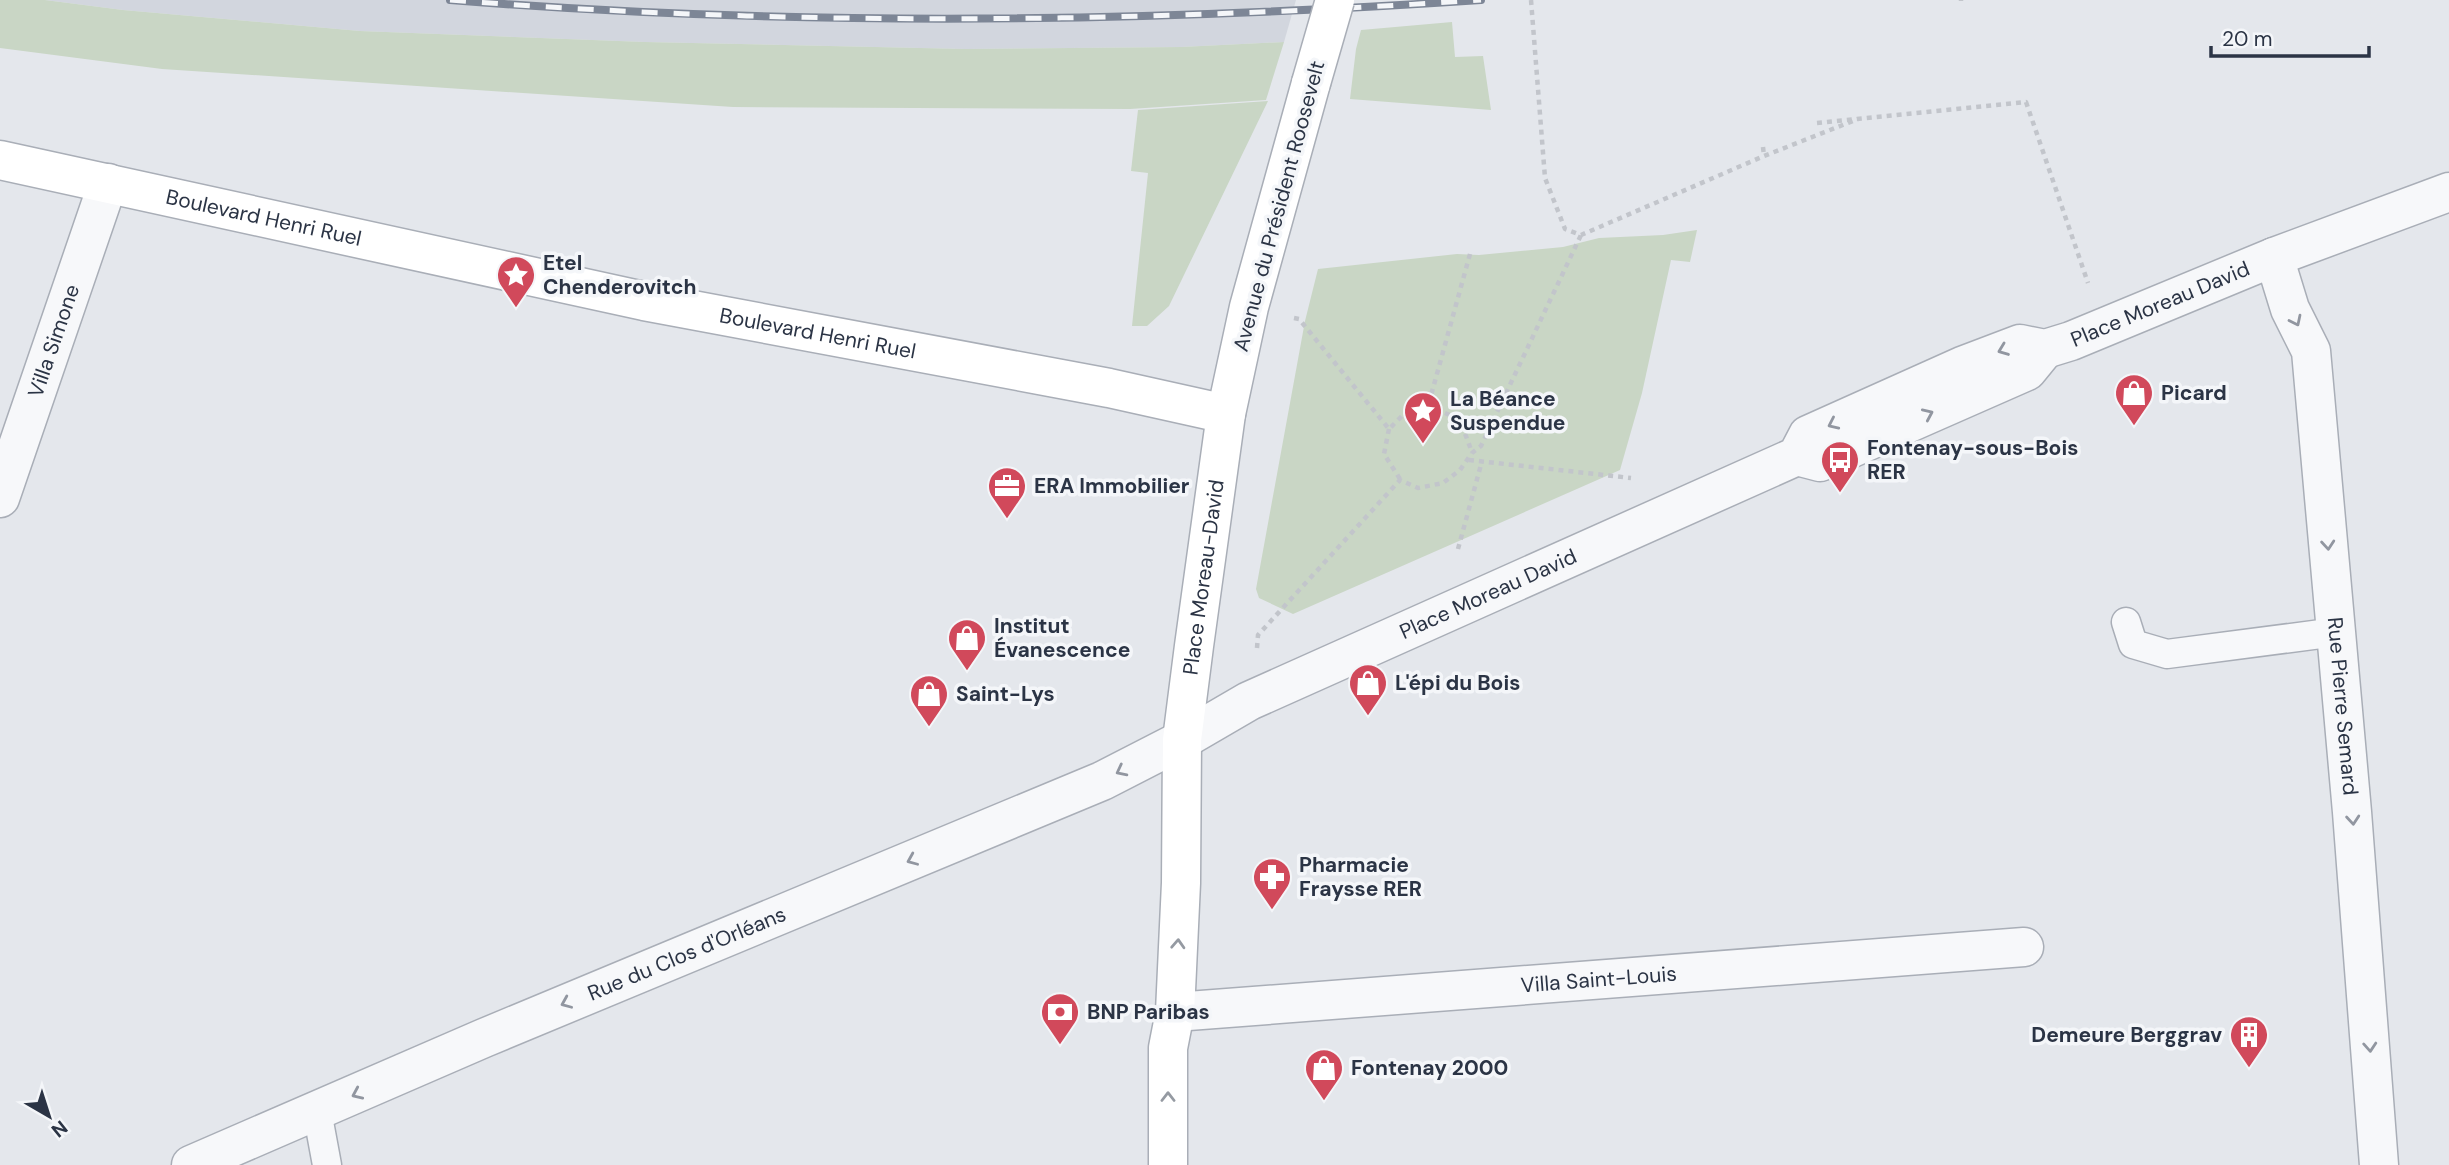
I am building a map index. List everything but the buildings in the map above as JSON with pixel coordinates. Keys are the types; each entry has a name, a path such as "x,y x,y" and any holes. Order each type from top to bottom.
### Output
{"street":[{"name":"Avenue du Président Roosevelt","path":"1226,414 1249,307 1335,0"},
{"name":"Boulevard Henri Ruel","path":"0,160 644,301 1109,388 1226,414"},
{"name":"Villa Simone","path":"0,498 108,183"},
{"name":"Place Moreau David","path":"1182,740 1249,701 1797,456 1808,435 1962,366 2020,344 2045,349 2274,257 2449,192"},
{"name":"Rue Pierre Semard","path":"2274,257 2290,309 2311,352 2379,1165"},
{"name":"Place Moreau-David","path":"1168,1165 1168,1048 1175,1012 1181,883 1182,740 1226,414"},
{"name":"Rue du Clos d'Orléans","path":"191,1165 496,1032 1102,781 1182,740"},
{"name":"Villa Saint-Louis","path":"1175,1012 2024,947"}],"lane":[{"path":"2126,622 2133,644 2166,654 2336,632"},
{"path":"317,1111 327,1165"}],"path":[{"path":"1531,0 1545,178 1565,229 1581,235"},
{"path":"1817,123 2026,102 2103,327"},
{"path":"1472,453 1464,426 1444,411 1427,410 1405,414 1389,429 1384,454 1400,480 1418,488 1443,483 1460,470 1472,453 1482,446 1581,235 1764,156 1858,119"},
{"path":"1763,146 1764,156"},
{"path":"1427,410 1470,254"},
{"path":"1249,307 1298,319 1389,429"},
{"path":"1469,460 1632,478"},
{"path":"1458,549 1482,460"},
{"path":"1249,701 1258,635 1400,480"}],"shaded area":[{"path":"45,0 1296,0 1284,42 1181,47 966,49 645,42 360,31 123,10"}],"green space":[{"path":"0,0 45,0 123,10 360,31 645,42 966,49 1181,47 1284,42 1266,100 1130,109 733,107 162,69 0,48"},
{"path":"1452,22 1455,57 1483,56 1491,110 1350,99 1361,30"},
{"path":"1268,101 1169,306 1147,326 1132,326 1148,173 1131,171 1138,110"},
{"path":"1697,230 1690,262 1671,260 1642,393 1620,470 1293,614 1259,598 1256,589 1305,321 1318,269 1457,254 1479,255 1563,247 1599,238 1663,235"}],"railway":[{"path":"450,0 708,15 966,19 1223,13 1481,0"}],"place":[{"name":"Etel Chenderovitch","path":"516,309"},
{"name":"Picard","path":"2134,427"},
{"name":"La Béance Suspendue","path":"1423,445"},
{"name":"Fontenay-sous-Bois RER","path":"1840,494"},
{"name":"ERA Immobilier","path":"1007,520"},
{"name":"Institut Évanescence","path":"967,672"},
{"name":"L'épi du Bois","path":"1368,717"},
{"name":"Saint-Lys","path":"929,728"},
{"name":"Pharmacie Fraysse RER","path":"1272,911"},
{"name":"BNP Paribas","path":"1060,1046"},
{"name":"Demeure Berggrav","path":"2249,1069"},
{"name":"Fontenay 2000","path":"1324,1102"}]}
